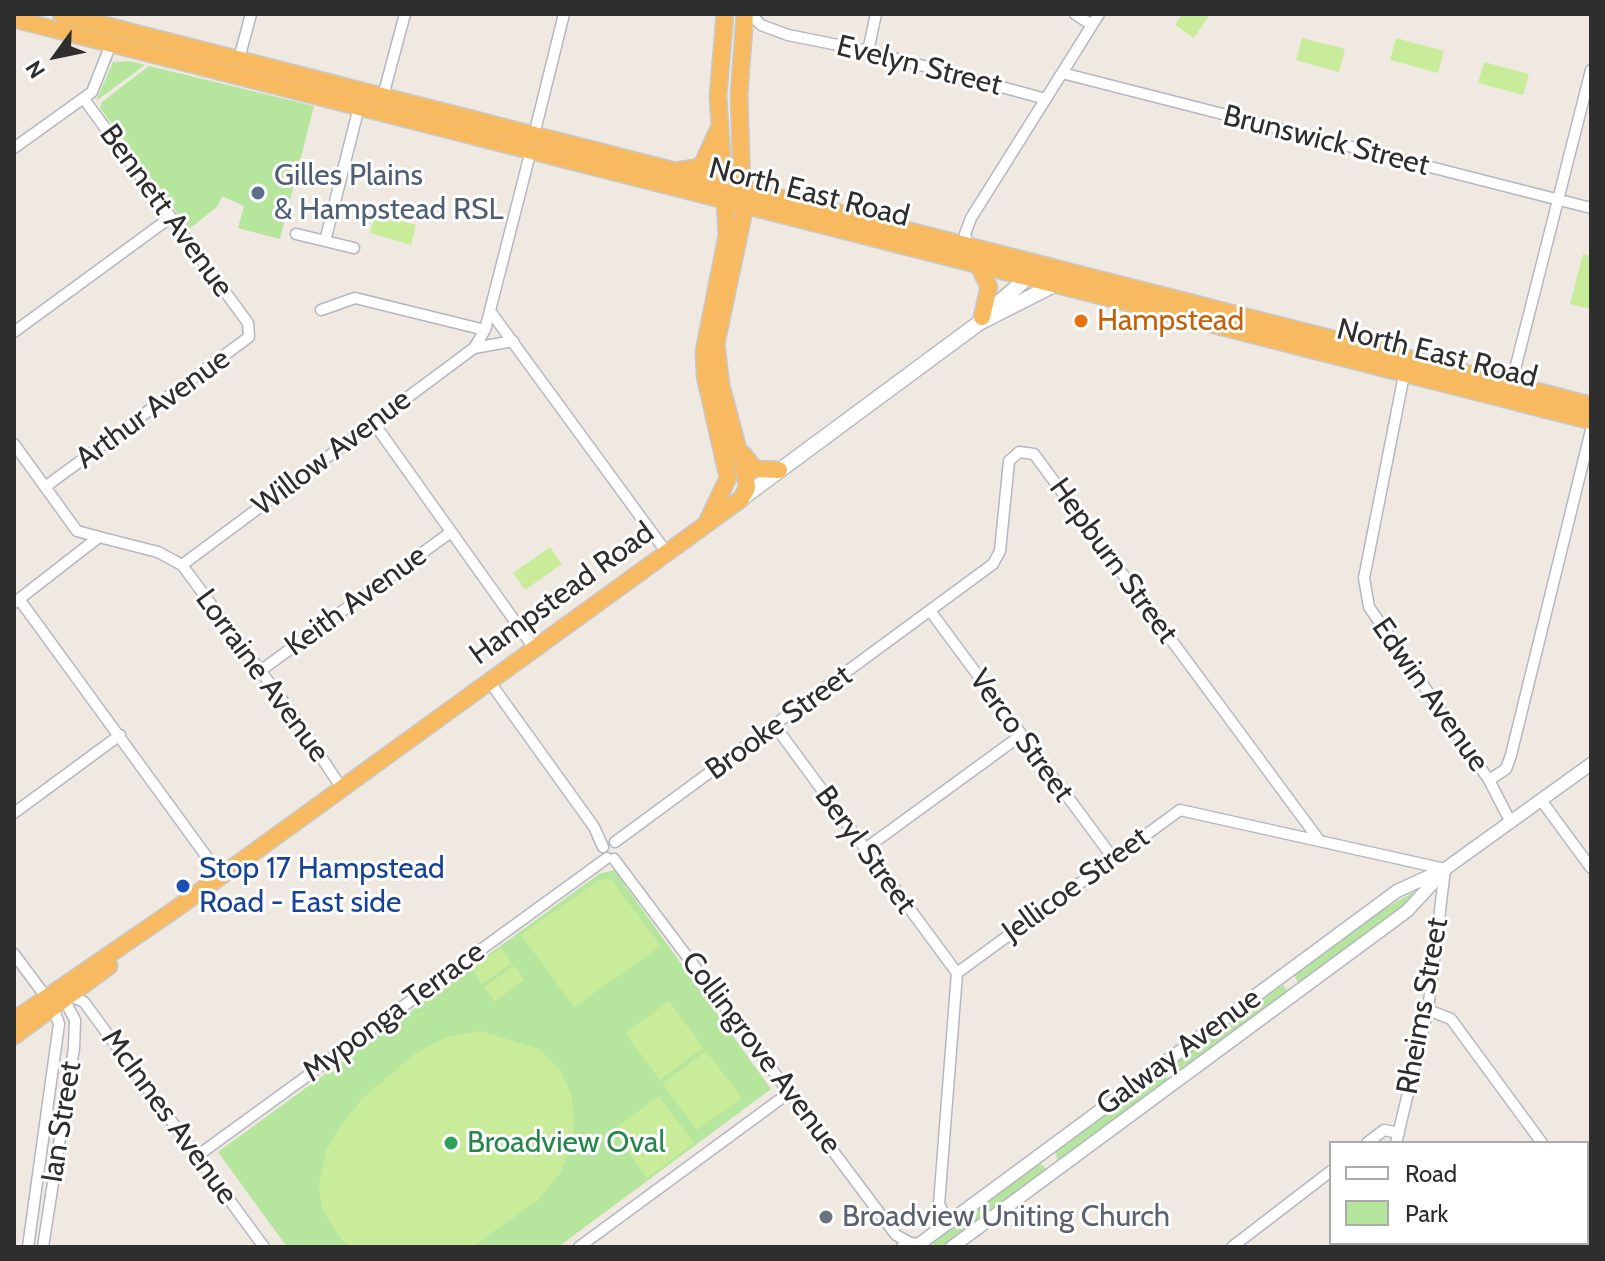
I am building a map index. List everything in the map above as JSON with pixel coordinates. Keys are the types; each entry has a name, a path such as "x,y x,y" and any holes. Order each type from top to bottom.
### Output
{"highway":[{"name":"North East Road","path":"61,14 113,36"},
{"path":"705,525 728,478 705,376 704,351 726,241 718,78 725,14"},
{"path":"741,499 747,488 717,364 716,344 741,236 739,95 748,14"},
{"name":"North East Road","path":"14,19 113,36 532,142 725,193 1026,279"},
{"name":"North East Road","path":"238,67 359,107 381,104"},
{"path":"667,171 699,167 719,128"},
{"name":"North East Road","path":"532,142 667,171 725,193"},
{"name":"North East Road","path":"742,198 969,247 1054,277 1404,375 1591,405"},
{"path":"978,265 989,287 980,320"},
{"name":"North East Road","path":"1054,277 1509,392 1591,421"},
{"path":"1026,279 1054,277"},
{"path":"738,446 755,469 779,470"},
{"name":"Hampstead Road","path":"14,1036 60,996 220,875 741,499"},
{"name":"Hampstead Road","path":"14,1020 60,996"}],"main road":[{"name":"Hampstead Road","path":"980,320 1011,310 1054,277"},
{"name":"Hampstead Road","path":"741,499 980,320 1026,279"}],"street":[{"path":"238,67 251,14"},
{"path":"381,104 405,14"},
{"name":"Willow Avenue","path":"182,565 474,348 485,330 564,14"},
{"name":"Evelyn Street","path":"748,14 761,25 788,35 868,51 1046,99"},
{"path":"868,51 876,14"},
{"path":"1075,14 1092,25"},
{"path":"969,247 967,225 1099,14"},
{"path":"14,148 84,99 98,84 113,36"},
{"path":"1509,392 1591,70"},
{"name":"Brunswick Street","path":"1062,73 1591,208"},
{"name":"Bennett Avenue","path":"84,99 248,323"},
{"path":"325,241 359,107"},
{"path":"14,332 171,217"},
{"path":"296,234 354,248"},
{"path":"321,310 355,298 485,330"},
{"path":"490,311 667,553"},
{"name":"Arthur Avenue","path":"45,487 240,345 249,337 248,323"},
{"path":"474,348 513,341"},
{"name":"Edwin Avenue","path":"1404,375 1364,578 1369,607 1489,780 1511,823"},
{"path":"373,422 534,648"},
{"path":"1489,780 1506,769 1511,755 1591,430"},
{"path":"14,444 77,531 158,552 182,565"},
{"name":"Hepburn Street","path":"931,612 993,564 1000,551 1009,461 1019,452 1034,454 1319,840"},
{"name":"Keith Avenue","path":"260,671 451,532"},
{"path":"99,537 16,601 120,735 220,875"},
{"name":"Lorraine Avenue","path":"182,565 341,787"},
{"name":"Brooke Street","path":"611,850 628,834 931,612"},
{"name":"Verco Street","path":"931,612 1113,858"},
{"name":"Collingrove Avenue","path":"489,681 896,1235 911,1246"},
{"name":"Beryl Street","path":"775,726 957,973"},
{"path":"14,813 120,735"},
{"path":"865,849 1020,736"},
{"name":"Galway Avenue","path":"911,1246 948,1222 1397,891 1445,869 1591,764"},
{"path":"1541,800 1591,868"},
{"name":"Jellicoe Street","path":"957,973 1180,810 1445,869"},
{"name":"Myponga Terrace","path":"197,1156 591,868 611,850"},
{"name":"Galway Avenue","path":"952,1247 968,1242 1407,911 1445,869"},
{"name":"Rheims Street","path":"1398,1138 1428,1010 1445,869"},
{"path":"14,954 60,996"},
{"path":"948,1222 939,1204 957,973"},
{"name":"McInnes Avenue","path":"60,996 84,1002 264,1247"},
{"name":"Ian Street","path":"28,1247 59,1024 60,996"},
{"name":"Ian Street","path":"43,1247 74,1048 75,1020 60,996"},
{"path":"1428,1010 1451,1019 1541,1141"},
{"path":"579,1247 594,1243 790,1092"},
{"path":"1370,1141 1384,1130 1398,1138"},
{"path":"1232,1247 1329,1173"}],"green space":[{"path":"1182,14 1210,14 1194,38 1175,25"},
{"path":"1302,38 1345,49 1339,72 1296,60"},
{"path":"1396,38 1444,51 1438,73 1390,60"},
{"path":"130,61 145,65 96,101 113,62"},
{"path":"1484,62 1529,74 1523,95 1478,83"},
{"path":"149,66 314,106 280,239 238,228 244,206 222,196 217,207 189,229 100,108 102,102"},
{"path":"375,213 416,225 411,245 370,233"},
{"path":"1583,254 1591,257 1591,309 1570,304"},
{"path":"550,547 562,564 525,590 513,573"},
{"path":"614,870 771,1089 558,1247 287,1247 218,1152 599,874"},
{"path":"611,879 661,946 574,1007 521,935 599,880"},
{"path":"1413,892 1416,896 1369,936 1298,983 1294,974 1371,917"},
{"path":"501,948 512,963 482,984 472,969"},
{"path":"514,966 524,980 495,1001 484,987"},
{"path":"1283,985 1289,993 1179,1071 1177,1061"},
{"path":"669,1001 703,1048 660,1080 625,1033"},
{"name":"Broadview Oval","path":"480,1031 539,1049 560,1070 572,1095 574,1134 562,1171 537,1201 473,1246 352,1247 339,1237 322,1208 319,1185 326,1151 341,1125 364,1097 413,1055 444,1038"},
{"path":"706,1051 742,1098 697,1130 662,1084"},
{"path":"1160,1073 1169,1080 1058,1161 1055,1150"},
{"path":"659,1096 694,1143 647,1178 613,1130"},
{"path":"1039,1163 1048,1170 947,1247 929,1244"}],"place":[{"name":"Gilles Plains & Hampstead RSL","path":"258,193"},
{"name":"Hampstead","path":"1081,321"},
{"name":"Stop 17 Hampstead Road - East side","path":"183,886"},
{"name":"Broadview Oval","path":"451,1143"},
{"name":"Broadview Uniting Church","path":"826,1217"}]}
